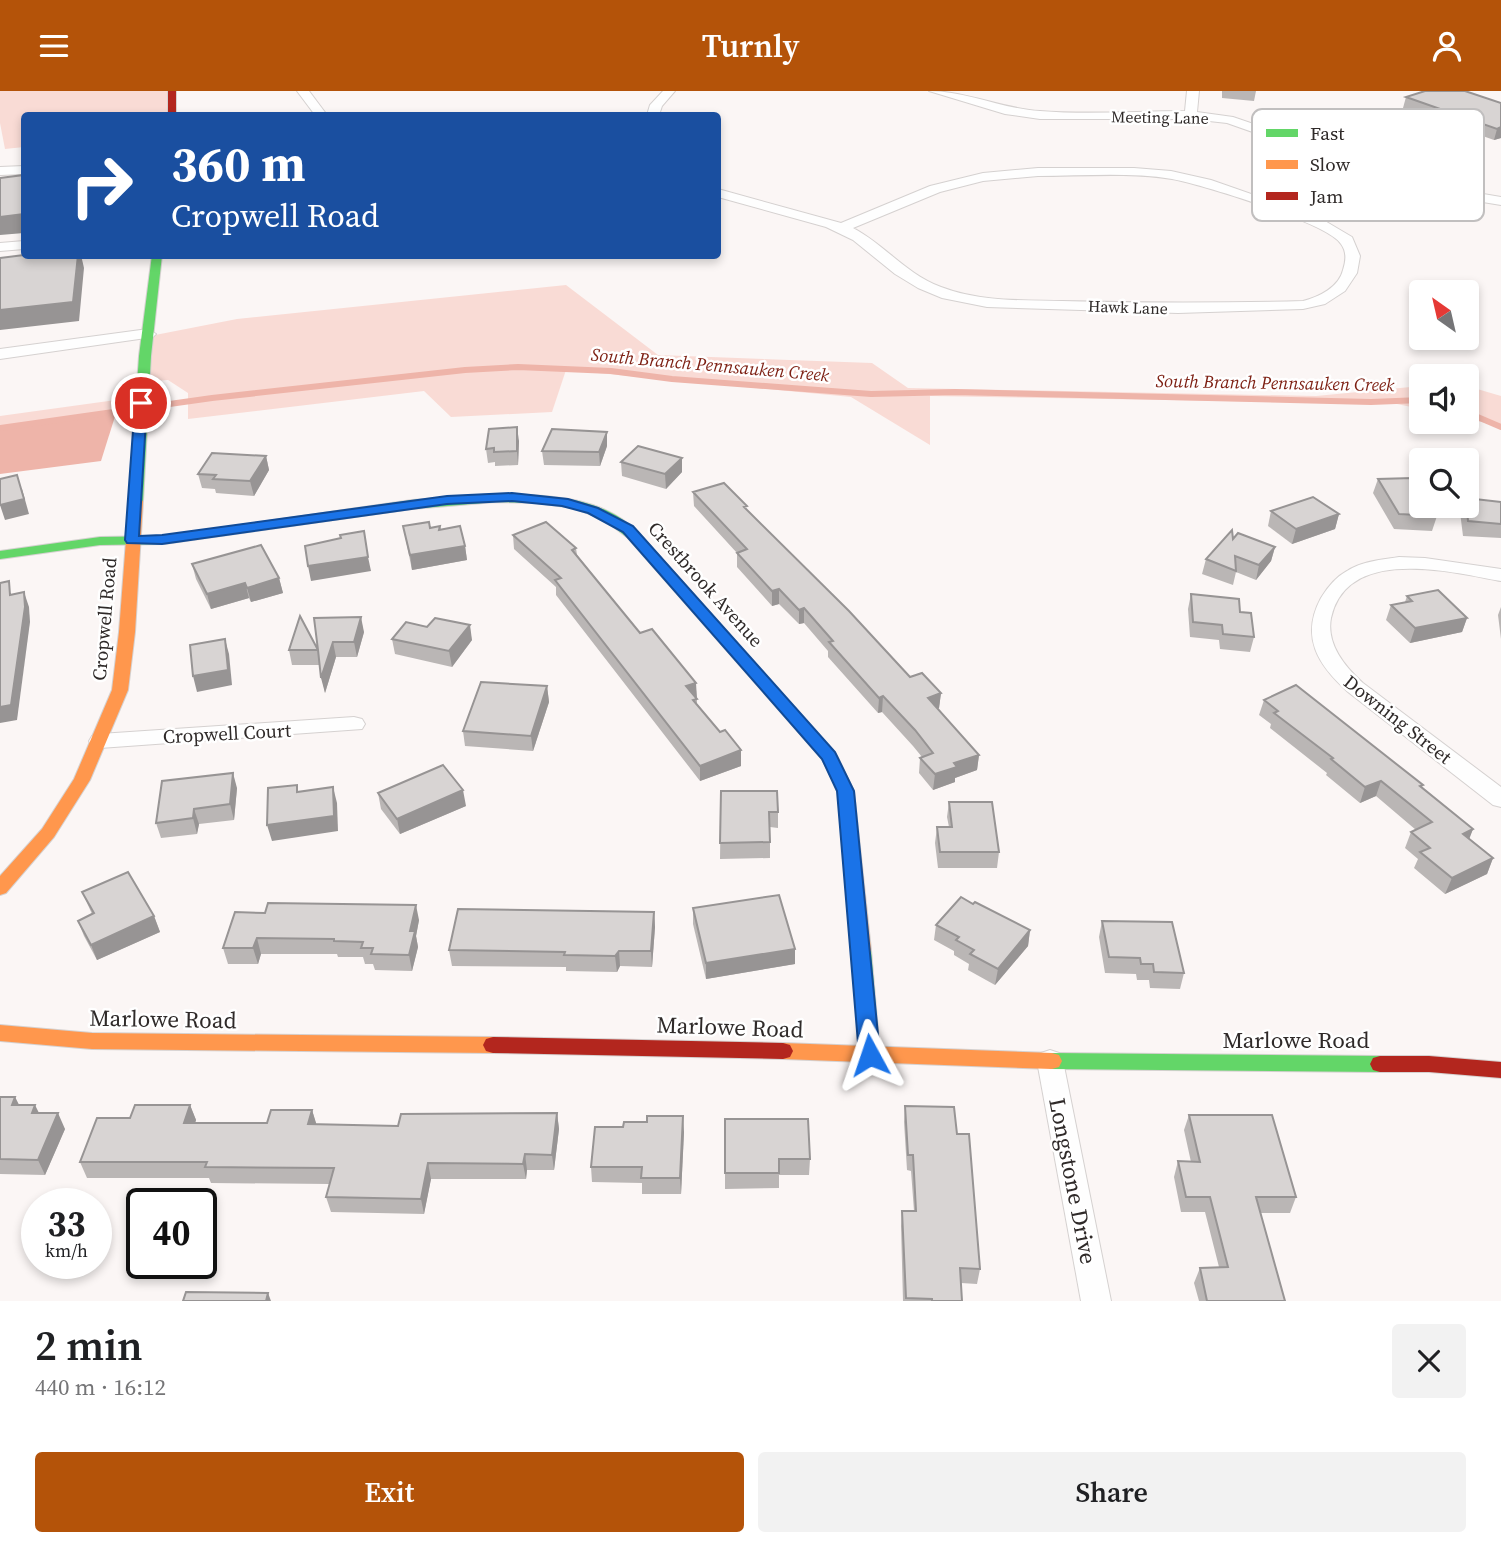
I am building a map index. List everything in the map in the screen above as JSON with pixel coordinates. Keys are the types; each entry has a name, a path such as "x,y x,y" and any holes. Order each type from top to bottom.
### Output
{"street":[{"path":"172,91 172,112"},
{"path":"303,91 319,112"},
{"path":"654,112 656,105 669,91"},
{"name":"Meeting Lane","path":"935,91 1040,115 1191,115 1252,126"},
{"path":"1191,115 1193,91"},
{"path":"976,102 990,94"},
{"path":"0,171 21,170"},
{"name":"Hawk Lane","path":"841,228 950,184 983,177 1038,172 1116,171 1171,175 1206,183 1252,199"},
{"path":"0,185 21,184"},
{"name":"Hawk Lane","path":"721,194 841,228 860,238 914,281 946,295 966,300 1139,308 1260,309 1320,301 1340,288 1348,277 1353,265 1352,248 1339,233 1315,221"},
{"path":"0,247 21,245"},
{"name":"Cropwell Road","path":"0,888 48,833 82,780 120,690 127,632 141,403 157,259"},
{"path":"0,353 148,334"},
{"name":"Crestbrook Avenue","path":"0,555 101,541 162,540 447,500 512,497 563,502 593,510 628,529 829,756 846,791 870,1055"},
{"name":"Downing Street","path":"1501,575 1410,562 1378,564 1350,575 1329,596 1321,620 1326,649 1339,672 1501,799"},
{"name":"Cropwell Court","path":"100,741 354,724"},
{"name":"Marlowe Road","path":"0,1033 92,1041 674,1047 1050,1061 1429,1064 1501,1070"},
{"name":"Longstone Drive","path":"1050,1061 1096,1301"}],"shaded area":[{"path":"0,91 172,91 172,112 21,112 21,147 5,149 0,123"},
{"path":"566,285 658,355 872,363 908,388 1316,396 1409,387 1409,406 1397,404 930,396 930,445 851,397 566,370 552,412 451,417 424,391 188,419 188,393 168,380 141,382 150,336 237,319"},
{"path":"1479,390 1501,396 1501,426 1479,421"},
{"path":"123,399 143,407 0,428 0,416"},
{"path":"117,410 101,461 0,474 0,428"}],"building":[{"path":"1425,91 1465,91 1501,103 1501,127 1497,129 1484,124 1484,109 1440,109 1406,97"},
{"path":"21,175 21,214 0,217 0,178"},
{"path":"21,255 21,259 78,259 73,302 0,310 0,258"},
{"path":"517,427 517,451 494,452 494,448 486,449 489,429"},
{"path":"552,429 607,432 599,452 542,451"},
{"path":"638,446 682,458 665,474 621,462"},
{"path":"212,453 266,456 250,481 213,479 216,475 198,474"},
{"path":"17,475 24,499 0,505 0,479"},
{"path":"1409,478 1409,515 1399,514 1378,479"},
{"path":"724,483 747,506 744,507 849,611 910,677 922,673 941,693 928,698 979,755 954,763 957,767 935,774 920,758 933,753 915,730 883,696 879,698 829,642 833,641 804,608 799,610 779,589 772,591 737,553 747,549 693,492"},
{"path":"1313,497 1339,514 1296,529 1271,511"},
{"path":"1479,499 1501,502 1501,524 1468,521 1468,518 1479,518"},
{"path":"429,522 430,528 440,526 439,530 460,526 465,546 410,555 403,526"},
{"path":"546,522 576,548 572,550 640,633 652,629 696,683 686,686 697,699 693,700 720,732 725,730 741,750 700,766 555,580 561,578 513,535"},
{"path":"1232,530 1233,539 1238,533 1275,547 1259,565 1235,556 1236,571 1206,559"},
{"path":"364,531 368,557 308,566 305,546"},
{"path":"261,545 279,578 247,588 245,583 207,594 192,564"},
{"path":"9,581 10,595 24,592 25,607 11,705 0,707 0,583"},
{"path":"1438,590 1467,618 1415,628 1391,605 1412,601 1407,596"},
{"path":"1191,594 1239,599 1240,612 1251,613 1254,637 1223,634 1222,625 1193,622"},
{"path":"300,616 318,650 289,650"},
{"path":"361,617 354,642 333,642 321,678 314,618"},
{"path":"435,618 470,625 449,651 392,639 406,622 427,627"},
{"path":"225,639 228,670 193,676 190,645"},
{"path":"481,682 547,686 531,736 463,731"},
{"path":"1296,685 1423,785 1420,786 1473,829 1463,834 1493,858 1452,878 1420,852 1430,848 1411,832 1432,822 1381,781 1365,787 1331,759 1333,758 1274,713 1278,711 1264,700"},
{"path":"443,765 463,790 397,819 378,793"},
{"path":"233,773 230,804 194,809 193,818 156,823 162,781"},
{"path":"297,785 297,792 333,787 334,816 267,825 268,788"},
{"path":"721,791 777,791 778,812 769,812 770,842 720,843"},
{"path":"949,802 992,802 999,852 940,852 937,827 952,827"},
{"path":"128,872 154,916 91,945 78,921 94,913 82,892"},
{"path":"779,895 795,949 706,963 693,908"},
{"path":"961,897 1030,930 998,969 970,954 974,950 956,940 959,937 936,925"},
{"path":"268,903 416,905 410,931 415,931 409,955 371,954 373,948 361,948 363,942 334,939 257,938 253,948 223,948 235,912 265,913"},
{"path":"458,909 654,912 651,951 619,951 615,956 564,955 565,952 449,950"},
{"path":"1102,921 1172,922 1184,973 1154,972 1153,964 1141,964 1140,958 1109,957"},
{"path":"0,1097 15,1097 12,1105 35,1105 32,1113 58,1113 38,1160 0,1159"},
{"path":"135,1105 190,1105 184,1123 267,1123 271,1110 312,1110 308,1124 398,1126 401,1114 557,1113 552,1155 525,1154 523,1164 428,1163 421,1199 326,1197 334,1168 205,1167 207,1162 80,1162 97,1118 130,1118"},
{"path":"905,1106 954,1107 957,1134 969,1134 980,1269 960,1268 962,1301 906,1298 902,1211 916,1211 913,1155 908,1155"},
{"path":"1189,1115 1272,1115 1296,1197 1256,1197 1285,1301 1207,1301 1200,1268 1228,1267 1210,1197 1186,1197 1178,1161 1200,1162"},
{"path":"647,1116 683,1116 680,1178 641,1178 642,1167 591,1167 595,1127 623,1127 624,1122 647,1122"},
{"path":"725,1119 808,1119 810,1159 779,1159 779,1173 725,1173"},
{"path":"186,1292 268,1293 266,1301 183,1301"}],"waterway":[{"name":"South Branch Pennsauken Creek","path":"0,428 212,398 465,370 518,367 611,371 672,379 871,394 955,392 1371,402 1409,400"},
{"name":"South Branch Pennsauken Creek","path":"1479,418 1501,427"}],"traffic: fast":[{"path":"136,501 145,356 157,259"},
{"path":"0,555 100,541 164,540 412,504 495,498 537,499 575,505 608,516 633,535"},
{"path":"862,950 870,1055"},
{"path":"1052,1061 1380,1064"}],"traffic: slow":[{"path":"0,888 48,833 82,780 120,690 136,501"},
{"path":"633,535 829,756 846,791 862,950"},
{"path":"0,1033 92,1041 493,1045"},
{"path":"783,1051 1052,1061"}],"traffic: jam":[{"path":"172,91 172,112"},
{"path":"493,1045 783,1051"},
{"path":"1380,1064 1429,1064 1501,1070"}],"route":[{"path":"141,403 132,540 162,540 447,500 512,497 563,502 593,510 628,529 829,756 846,791 852,832 870,1055"}]}
